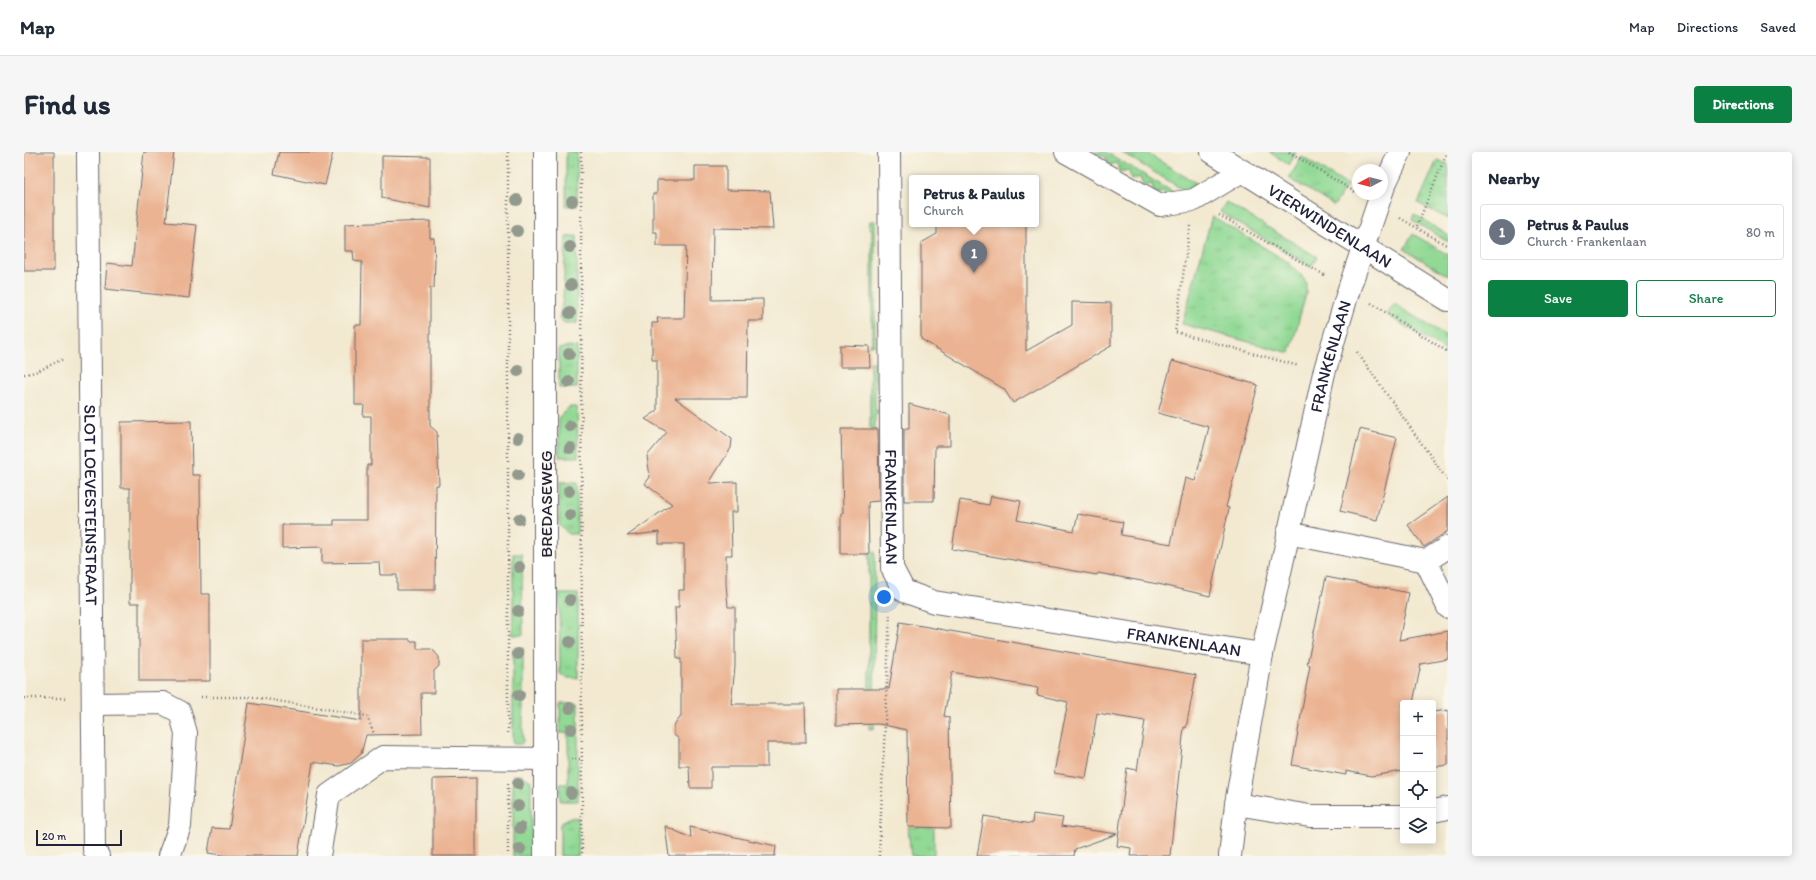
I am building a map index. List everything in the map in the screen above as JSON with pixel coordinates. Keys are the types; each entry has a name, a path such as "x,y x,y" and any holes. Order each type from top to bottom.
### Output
{"street":[{"name":"SLOT LOEVESTEINSTRAAT","path":"88,152 94,704 94,850 98,856"},
{"name":"BREDASEWEG","path":"545,152 545,856"},
{"name":"FRANKENLAAN","path":"889,152 892,568 904,591 934,602 1262,654"},
{"path":"1066,152 1160,205 1194,200 1242,171"},
{"name":"VIERWINDENLAAN","path":"1212,152 1448,300"},
{"name":"FRANKENLAAN","path":"1230,856 1236,804 1262,654 1324,373 1349,289 1379,206 1384,186 1400,152"},
{"path":"1288,533 1426,561 1448,547"},
{"path":"1426,561 1448,607"},
{"path":"94,704 163,703 180,712 186,733 180,826 169,856"},
{"path":"319,856 329,795 383,757 545,759"},
{"path":"1236,804 1310,816 1400,816"},
{"path":"1436,810 1448,808"}],"path":[{"path":"508,152 508,856"},
{"name":"BREDASEWEG","path":"580,152 582,856"},
{"path":"1289,152 1352,190"},
{"path":"1416,226 1447,152"},
{"path":"1324,373 1175,332 1194,200 1349,289 1448,352"},
{"path":"1379,206 1416,226 1448,246"},
{"path":"1339,326 1448,481"},
{"path":"24,374 38,372 54,362 64,358 90,357"},
{"path":"879,856 890,608"},
{"path":"180,712 192,697 254,697 367,716 383,757"},
{"path":"24,698 78,698 94,704"}],"green space":[{"path":"566,152 577,152 577,206 566,206"},
{"path":"1095,152 1106,152 1181,197 1167,205 1164,192 1154,194 1152,184 1143,186 1140,177 1131,180 1129,170 1119,172 1117,163 1108,165 1105,156 1096,158"},
{"path":"1121,152 1145,152 1196,183 1190,194"},
{"path":"1269,152 1294,152 1296,153 1289,165"},
{"path":"1302,157 1347,185 1334,206 1289,178"},
{"path":"1437,160 1448,164 1448,219 1418,203"},
{"path":"1226,202 1317,257 1311,267 1220,212"},
{"path":"1414,214 1448,235 1448,242 1412,220"},
{"path":"1212,216 1288,262 1304,278 1306,283 1306,293 1290,353 1182,324"},
{"path":"870,221 875,221 875,345 869,345 872,343 872,229 869,228"},
{"path":"1413,234 1448,255 1448,276 1404,249"},
{"path":"577,236 577,323 565,323 559,319 563,299 566,237"},
{"path":"1394,304 1448,337 1448,352 1387,315"},
{"path":"569,346 577,347 577,388 559,388 559,349"},
{"path":"870,362 875,362 875,410 880,410 880,414 875,414 875,431 870,429"},
{"path":"569,407 577,407 578,457 559,457 559,417"},
{"path":"559,483 577,483 577,534 569,534 559,525"},
{"path":"875,552 874,729 869,729 869,553"},
{"path":"513,554 522,554 523,635 513,635"},
{"path":"559,594 578,594 578,678 567,678 560,674"},
{"path":"513,648 523,648 523,742 521,744 513,744"},
{"path":"560,703 578,703 578,801 560,801 560,784 568,784 568,733 560,733"},
{"path":"513,775 521,775 531,781 531,856 513,856"},
{"path":"570,817 578,818 578,856 560,856 560,824"},
{"path":"908,827 934,827 934,856 911,856"}],"building":[{"path":"24,152 54,152 54,271 24,271"},
{"path":"144,152 174,152 166,222 197,225 189,298 105,289 107,263 132,266"},
{"path":"279,152 333,152 325,185 274,174"},
{"path":"382,156 430,157 430,208 382,198"},
{"path":"695,166 726,166 726,190 770,191 773,229 713,228 712,300 763,299 763,321 748,321 747,398 675,398 732,439 731,448 709,483 737,482 737,512 731,512 732,555 726,555 728,607 735,607 735,667 731,704 805,704 806,743 767,743 767,767 711,767 711,788 690,788 689,766 679,766 679,739 674,735 674,726 681,716 681,659 677,659 675,607 679,607 679,590 684,590 684,544 659,544 659,532 627,536 672,504 645,484 650,477 647,456 667,432 645,419 657,411 657,360 652,360 652,323 658,323 657,318 684,318 686,246 657,246 657,232 653,232 653,194 657,194 657,180 695,180"},
{"path":"430,221 430,238 434,238 435,261 434,288 430,288 430,426 437,432 439,485 436,485 435,590 397,590 397,575 380,575 379,562 322,563 322,547 282,548 282,525 334,525 334,520 367,520 367,465 371,465 371,416 363,416 364,405 355,405 355,325 361,325 362,262 354,261 353,251 345,251 345,224"},
{"path":"937,227 1026,227 1026,351 1072,325 1072,302 1111,303 1111,346 1013,403 1004,389 921,339 921,243 937,234"},
{"path":"840,345 869,346 870,367 840,367"},
{"path":"1172,361 1258,385 1226,507 1229,508 1210,596 1158,584 1098,573 1097,575 952,549 960,500 989,505 991,496 1021,501 1017,520 1074,531 1078,514 1123,522 1121,535 1171,544 1185,478 1195,481 1209,427 1158,413"},
{"path":"909,404 950,415 950,446 935,446 934,501 904,501 904,429 909,429"},
{"path":"191,421 192,475 200,475 201,594 210,594 210,681 139,681 139,603 130,603 130,488 121,488 121,422"},
{"path":"841,429 878,429 879,501 868,502 869,554 841,554 841,513 843,513"},
{"path":"1360,429 1397,438 1377,520 1340,511"},
{"path":"1448,497 1448,531 1424,547 1408,525"},
{"path":"1326,577 1409,593 1399,640 1448,631 1448,659 1421,664 1414,700 1400,700 1400,771 1371,776 1346,771 1346,775 1292,765 1310,665 1307,664"},
{"path":"900,622 1196,675 1186,728 1184,727 1170,856 1130,856 1131,848 1117,846 1127,768 1137,770 1145,721 1097,713 1086,778 1054,773 1068,702 1037,695 1038,688 952,672 944,716 949,717 951,828 908,827 907,730 879,724 836,725 836,689 889,689"},
{"path":"361,639 410,639 410,641 417,641 417,649 432,649 439,657 439,666 434,671 434,693 421,693 422,734 366,735 361,754 351,763 339,766 313,762 298,856 228,856 208,853 212,828 229,829 249,703 361,721"},
{"path":"1448,710 1448,765 1436,767 1436,736 1436,712"},
{"path":"476,778 476,856 433,856 433,779"},
{"path":"1033,814 1063,818 1061,826 1117,834 1075,849 1074,856 977,856 984,816 1032,824"},
{"path":"665,826 691,838 690,827 776,846 775,856 669,856"}],"place":[{"name":"Petrus & Paulus","path":"974,273"}]}
